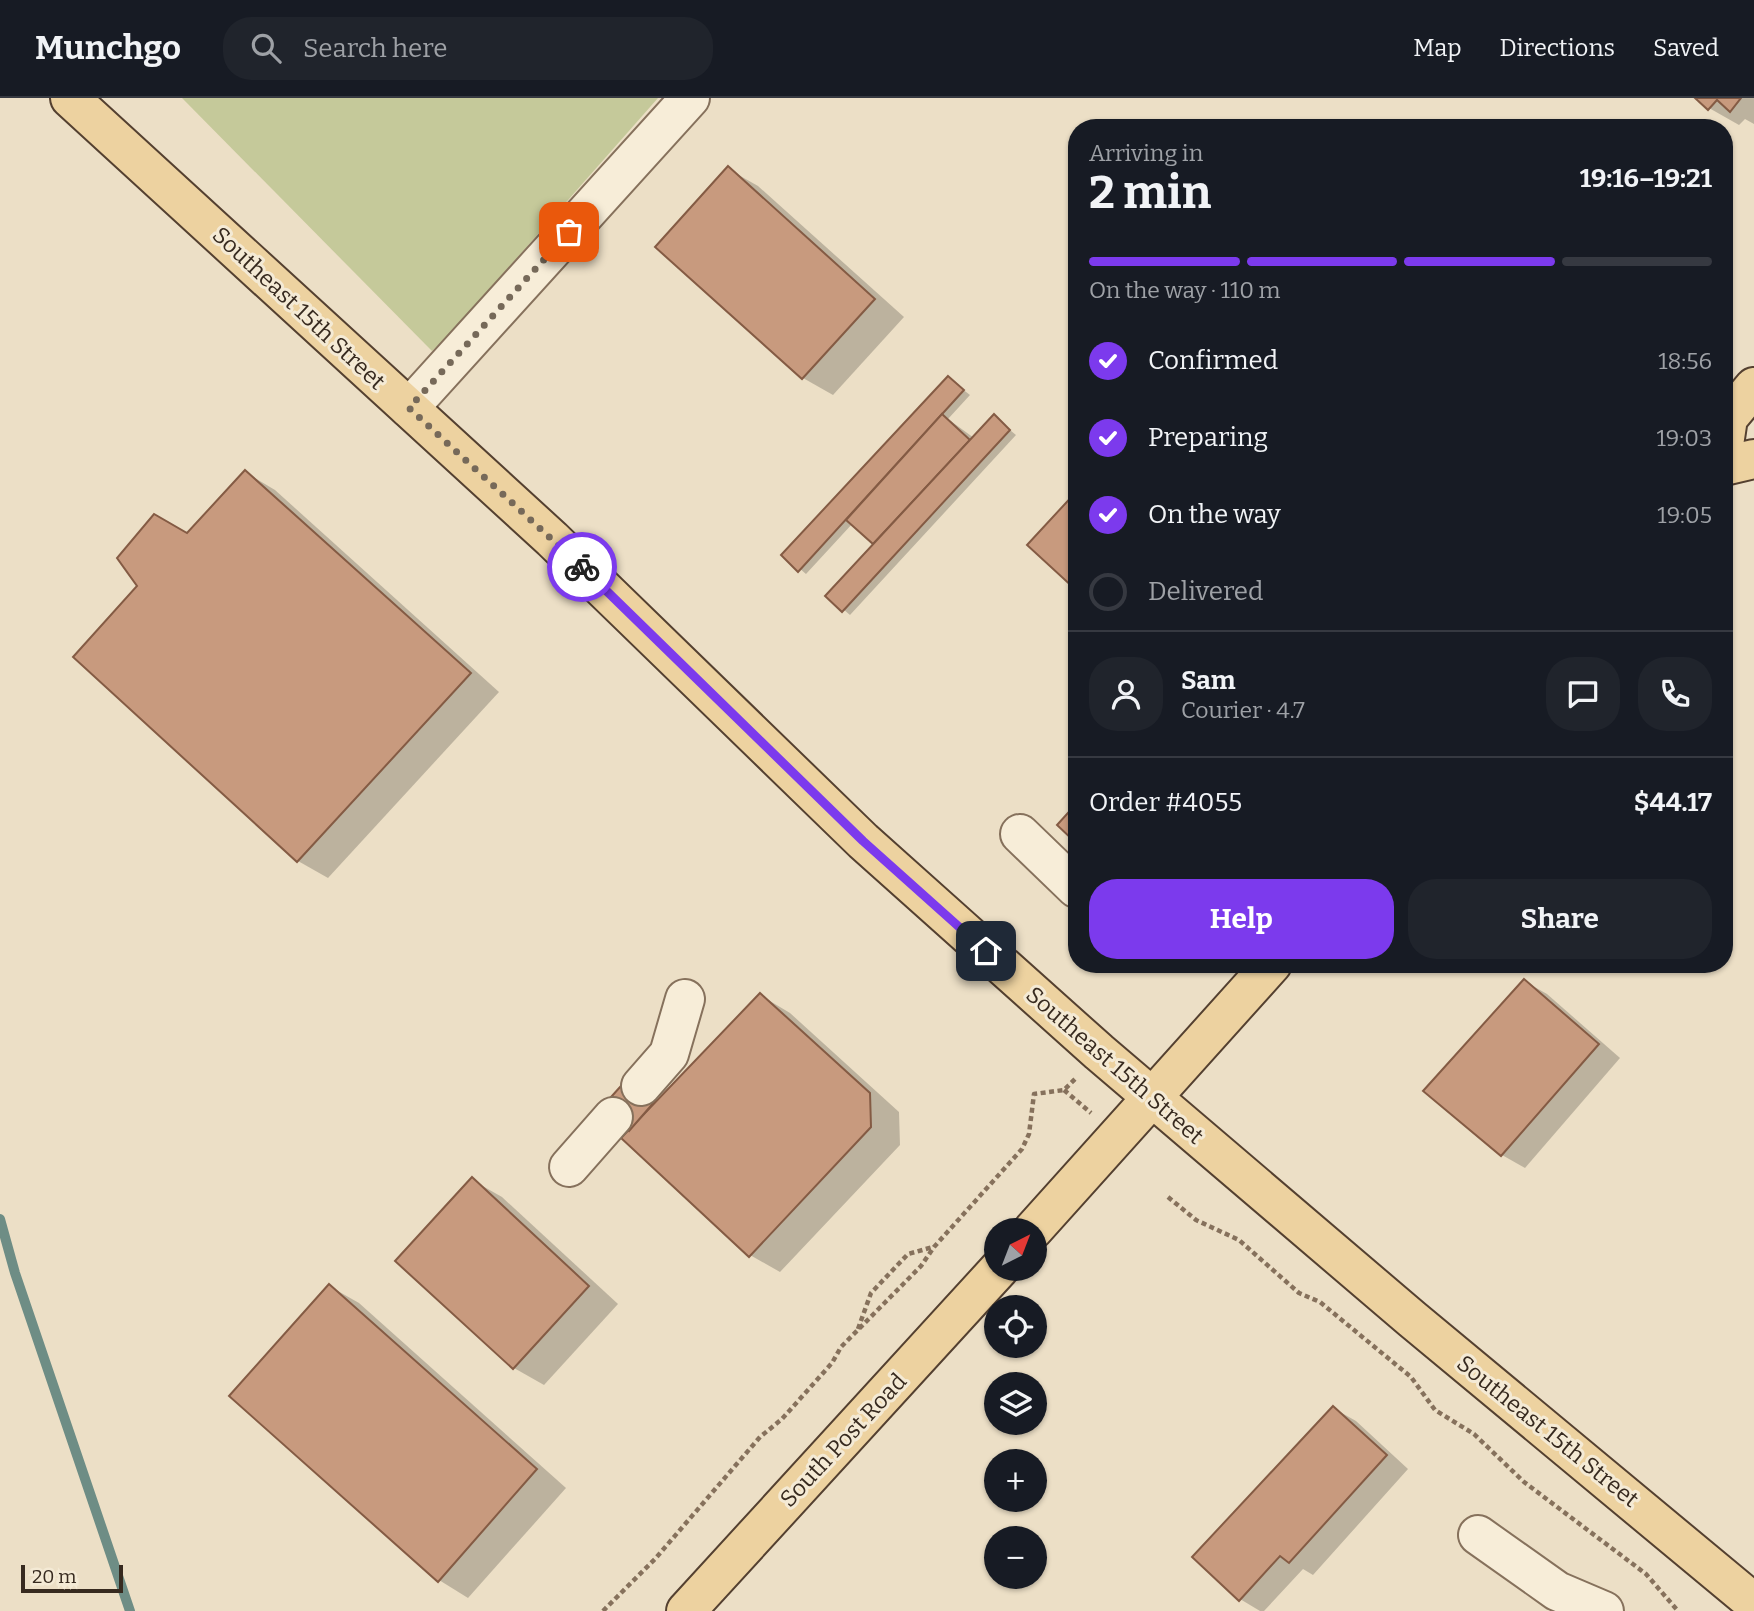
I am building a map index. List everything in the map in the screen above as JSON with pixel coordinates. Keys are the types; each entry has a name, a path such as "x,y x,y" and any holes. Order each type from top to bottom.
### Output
{"main road":[{"name":"Southeast 15th Street","path":"70,98 552,539 863,841 1153,1099 1412,1319 1754,1603"},
{"path":"1733,412 1754,387"},
{"path":"1733,465 1754,459"},
{"path":"1044,1218 1264,973"},
{"name":"South Post Road","path":"686,1611 988,1281"}],"street":[{"path":"409,408 690,98"},
{"path":"1020,834 1068,880"},
{"path":"641,1086 669,1054 685,999"},
{"path":"569,1167 613,1117"},
{"path":"1478,1535 1557,1591 1604,1611"}],"path":[{"path":"603,1611 655,1559 760,1437 832,1363 841,1347 921,1266 934,1247 1022,1149 1029,1134 1034,1094 1064,1090"},
{"path":"1168,1197 1196,1220 1239,1240 1299,1293 1320,1302 1411,1377 1435,1410 1474,1434 1524,1482 1646,1574 1678,1611"},
{"path":"858,1330 871,1293 908,1254 934,1247"}],"green space":[{"path":"182,98 658,98 432,351"}],"building":[{"path":"1695,98 1741,98 1730,112 1717,100 1708,110"},
{"path":"728,166 875,299 802,379 655,247"},
{"path":"948,376 964,390 798,572 781,555"},
{"path":"942,414 970,440 873,544 846,520"},
{"path":"994,414 1010,430 842,612 825,596"},
{"path":"245,470 471,673 297,862 73,657 137,586 117,558 154,514 187,533"},
{"path":"1068,501 1068,583 1027,545"},
{"path":"1068,813 1068,835 1057,825"},
{"path":"1524,979 1599,1044 1501,1156 1423,1091"},
{"path":"760,993 870,1093 871,1127 749,1257 621,1138"},
{"path":"630,1076 656,1100 629,1131 602,1107"},
{"path":"472,1177 589,1286 513,1369 395,1261"},
{"path":"329,1284 537,1469 438,1582 229,1396"},
{"path":"1333,1406 1387,1455 1289,1563 1280,1556 1239,1601 1192,1557"}],"waterway":[{"path":"0,1219 15,1273 130,1611"}],"way so far":[{"path":"569,232 409,408 582,567"}],"route":[{"path":"582,567 863,841 986,951"}]}
